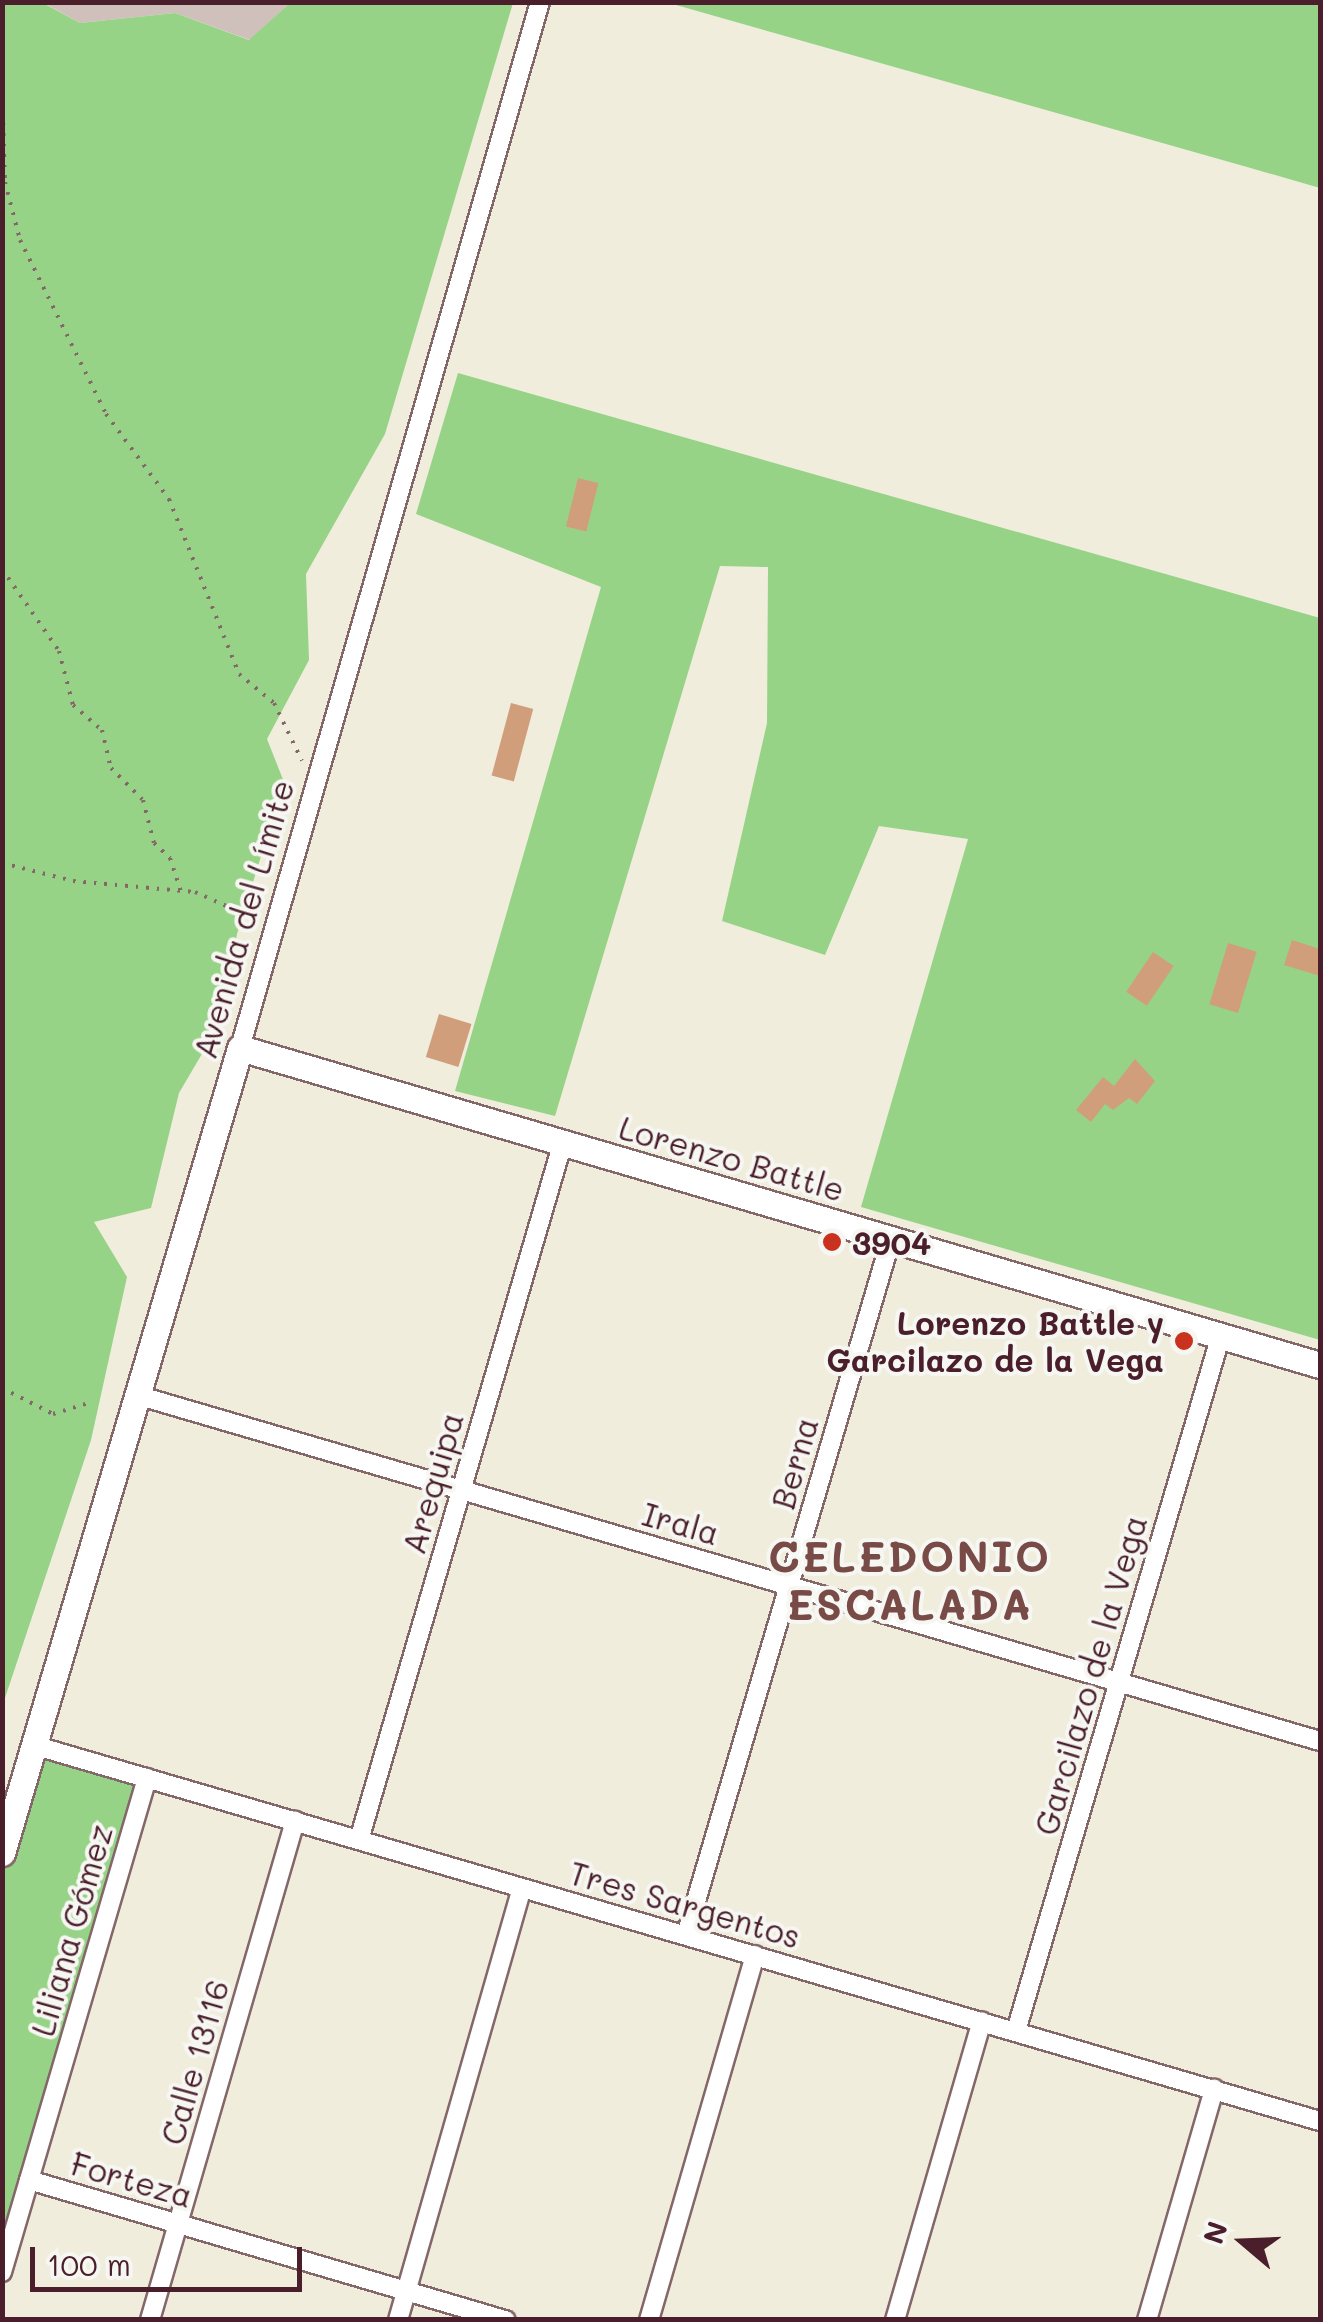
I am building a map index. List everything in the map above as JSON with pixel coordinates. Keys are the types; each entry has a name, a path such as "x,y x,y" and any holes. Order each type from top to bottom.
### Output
{"street":[{"name":"Avenida del Límite","path":"2,1852 140,1396 540,2"},
{"name":"Lorenzo Battle","path":"240,1048 1320,1364"},
{"name":"Arequipa","path":"360,1840 562,1142"},
{"name":"Berna","path":"686,1935 891,1239"},
{"name":"Garcilazo de la Vega","path":"1016,2031 1220,1335"},
{"name":"Irala","path":"140,1396 1320,1741"},
{"name":"Tres Sargentos","path":"34,1746 1320,2121"},
{"name":"Liliana Gómez","path":"2,2272 147,1778"},
{"name":"Calle 13116","path":"150,2320 295,1822"},
{"path":"398,2320 522,1888"},
{"path":"649,2320 755,1955"},
{"path":"896,2320 982,2021"},
{"path":"1147,2320 1214,2088"},
{"name":"Forteza","path":"29,2180 506,2320"}],"path":[{"path":"2,80 5,182 20,240 106,414 169,499 239,674 274,703 303,763"},
{"path":"2,569 59,651 73,705 102,730 111,768 143,800 154,842 170,858 181,891"},
{"path":"2,863 73,881 181,891 233,909"},
{"path":"2,1388 53,1414 88,1403"}],"shaded area":[{"path":"44,3 290,3 250,40 175,13 80,23"}],"green space":[{"path":"3,2 43,3 80,23 175,13 249,40 290,3 513,3 385,434 306,574 309,660 267,739 284,782 237,934 223,1018 179,1093 151,1208 94,1222 127,1277 91,1440 3,1704"},
{"path":"669,3 1320,3 1320,188 1247,167"},
{"path":"458,373 1320,618 1320,1340 861,1207 968,839 879,826 825,955 722,921 767,723 768,567 720,566 555,1116 455,1091 601,587 416,514"},
{"path":"33,1745 147,1778 3,2272 3,1853"}],"building":[{"path":"578,478 598,483 586,532 566,527"},
{"path":"511,703 533,709 514,781 492,775"},
{"path":"1292,940 1320,949 1320,976 1284,965"},
{"path":"1228,943 1257,952 1238,1013 1209,1004"},
{"path":"1153,952 1174,966 1147,1006 1126,992"},
{"path":"439,1014 472,1024 458,1067 426,1057"},
{"path":"1135,1059 1155,1081 1137,1104 1129,1098 1113,1110 1105,1104 1091,1122 1076,1110 1103,1077 1114,1086"}],"place":[{"name":"3904","path":"832,1242"},
{"name":"Lorenzo Battle y Garcilazo de la Vega","path":"1184,1341"}],"district":[{"name":"CELEDONIO ESCALADA","path":"910,1580"}]}
